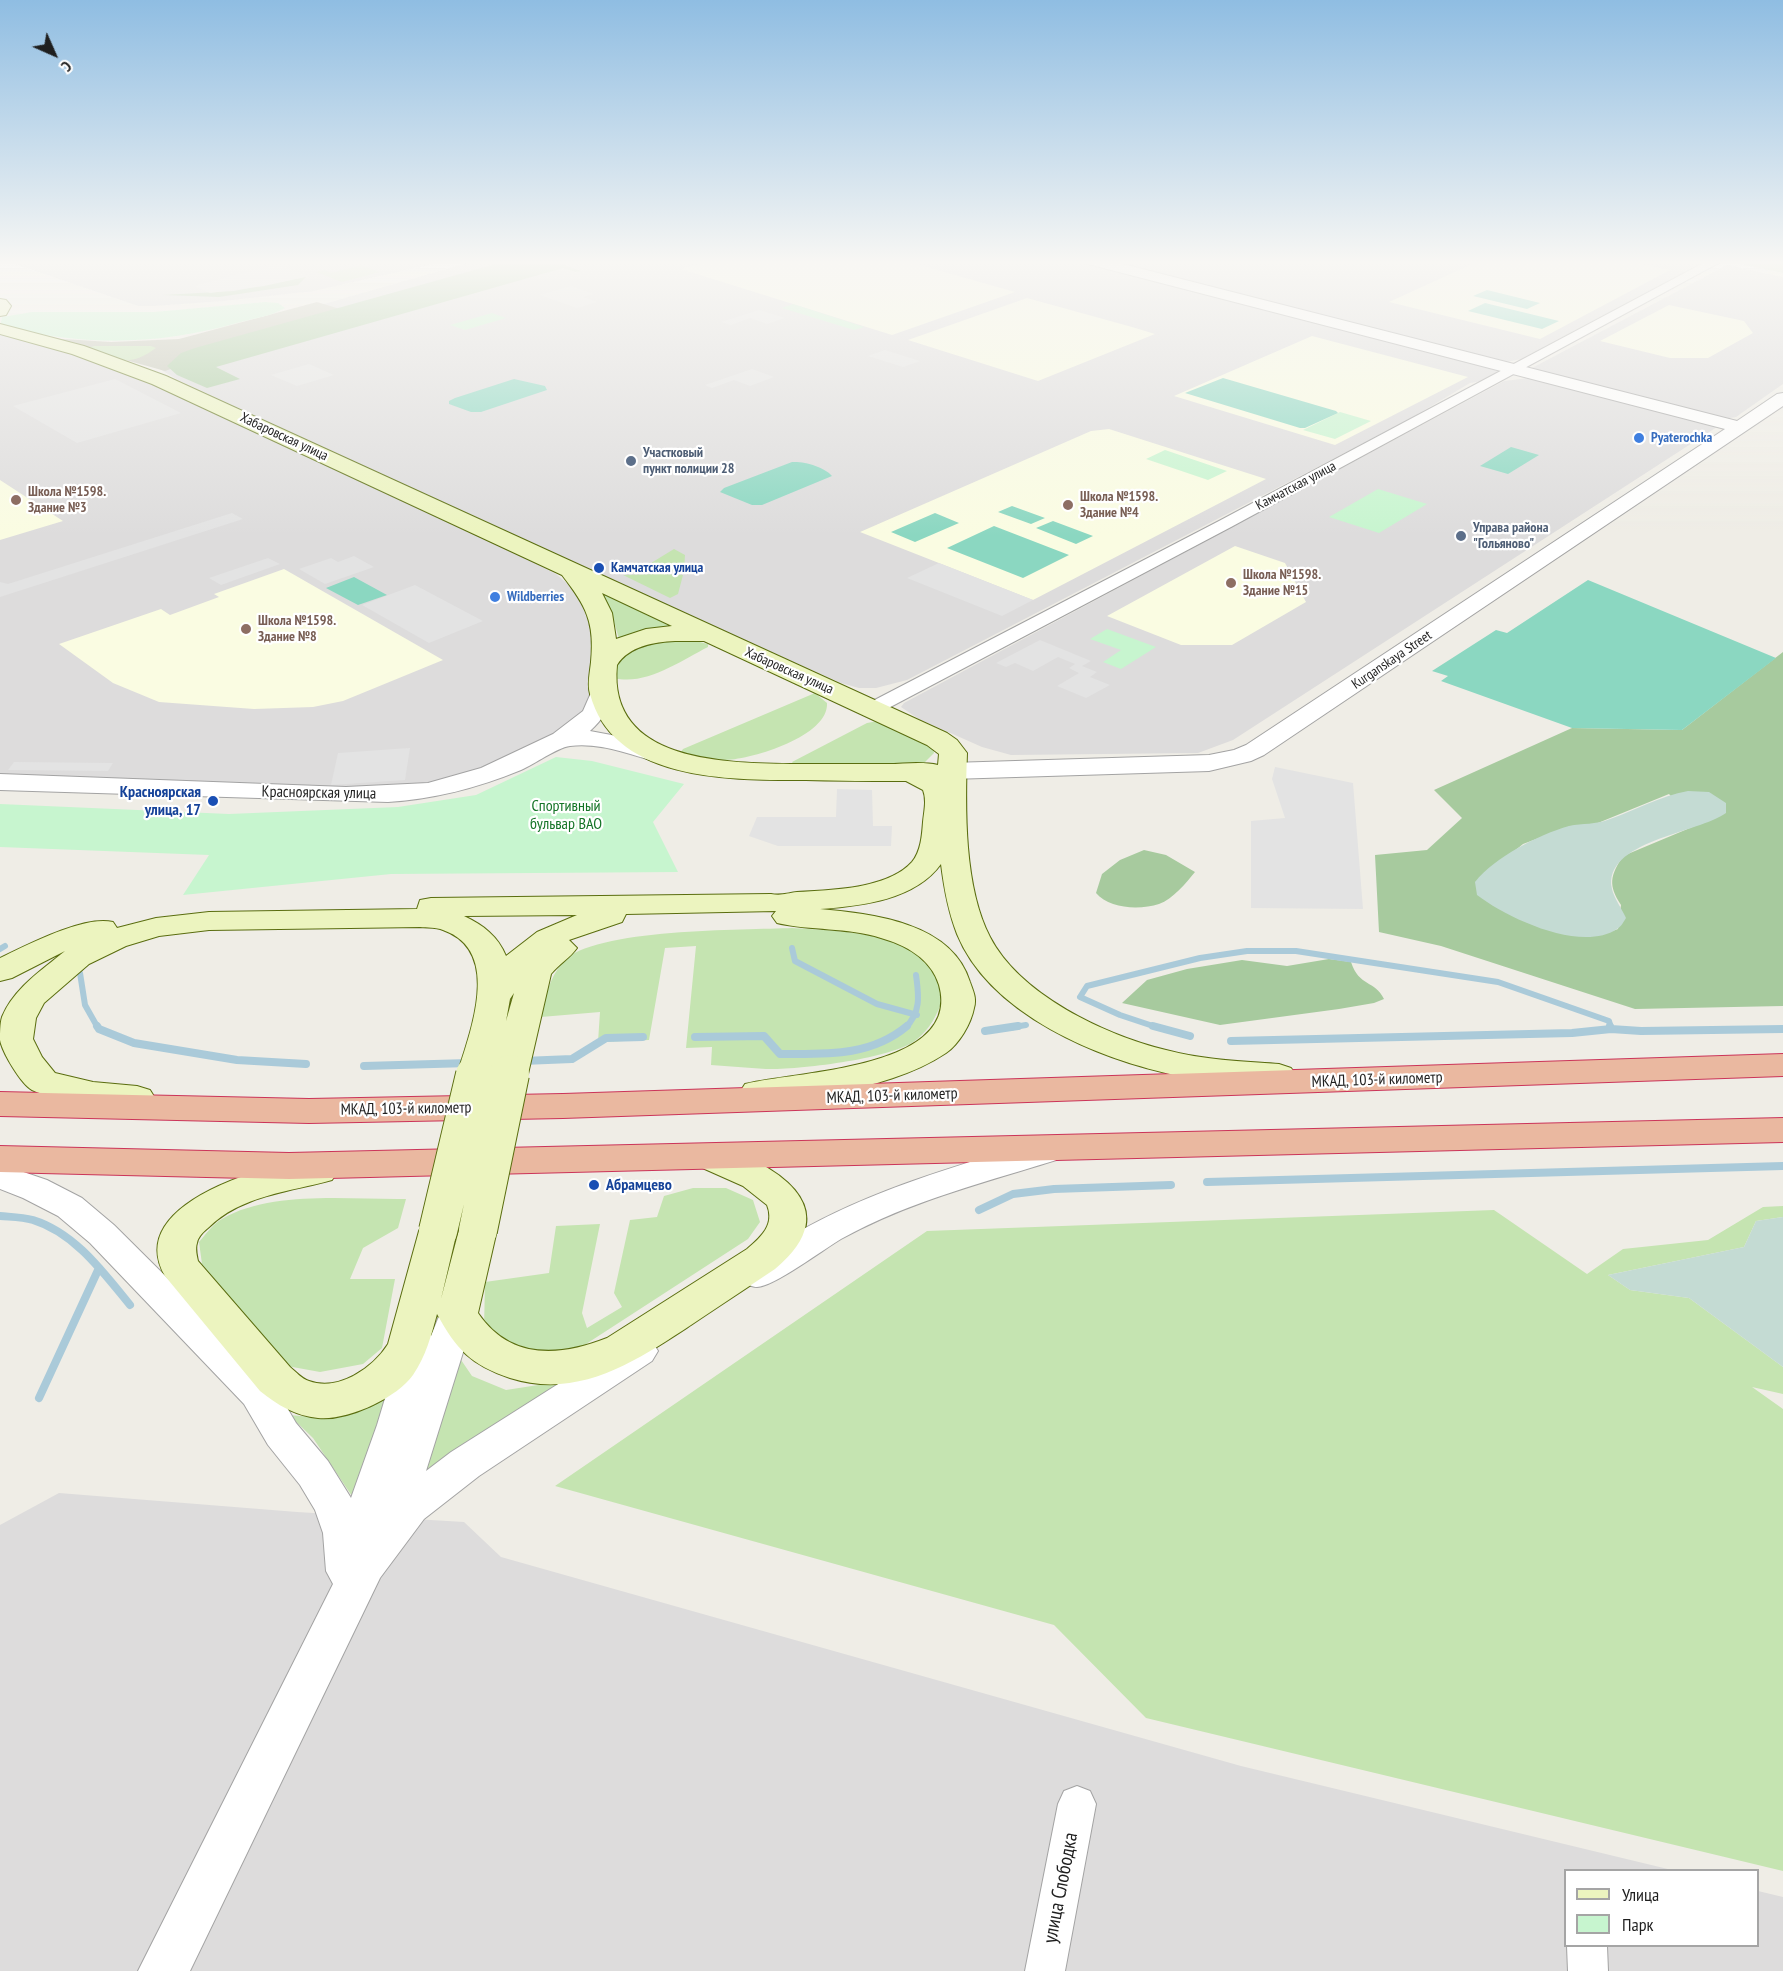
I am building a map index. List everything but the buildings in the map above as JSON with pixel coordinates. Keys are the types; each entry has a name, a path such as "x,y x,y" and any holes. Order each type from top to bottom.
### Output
{"highway":[{"name":"МКАД, 103-й километр","path":"0,1104 309,1111 563,1106 1783,1065"},
{"path":"0,1159 289,1166 1783,1130"}],"main road":[{"name":"Хабаровская улица","path":"84,352 139,371 937,739"},
{"name":"Хабаровская улица","path":"560,564 579,579 598,607 604,631 603,678 606,706 624,732 660,755 687,764 722,770 951,771"},
{"path":"603,678 614,651 627,644 653,636 689,633 720,639"},
{"path":"937,739 953,753 951,771 953,847 964,908 975,942 992,968 1019,993 1053,1016 1096,1037 1149,1058 1206,1069 1285,1077 1456,1077"},
{"path":"393,1163 300,1173 259,1182 216,1202 191,1221 177,1243 179,1266 275,1380 293,1394 319,1401 347,1397 376,1384 397,1365 408,1347 438,1231 493,1074 535,974 548,956 570,943 604,929 637,923 780,909 814,901 864,894 897,885 919,872 930,859 940,799 933,783 908,772"},
{"path":"0,970 52,945 107,927 164,915 213,910 780,909 877,906 912,894 937,880 950,865 953,847"},
{"path":"494,998 517,963 536,946 566,930 600,918 642,909 780,909 884,928 908,936 930,948 947,964 957,983 960,1005 936,1044 902,1061 850,1078 778,1090 563,1106"},
{"path":"309,1111 93,1094 43,1081 27,1062 16,1039 19,1018 31,997 78,957 115,939 156,927 209,921 420,918 450,921 477,934 495,965 493,1074 478,1230 457,1314 472,1337 491,1353 518,1364 548,1368 586,1364 622,1349 761,1259 780,1242 789,1224 789,1206 777,1191 761,1180 711,1156"}],"street":[{"path":"1447,352 1739,428"},
{"name":"Камчатская улица","path":"872,709 1225,524 1545,352"},
{"name":"Kurganskaya Street","path":"951,771 1209,763 1242,756 1255,750 1783,398"},
{"name":"Красноярская улица","path":"0,782 282,792 404,794 428,791 471,781 549,745 584,724 599,705 603,678"},
{"path":"549,745 574,738 585,738 660,755"},
{"name":"Хабаровская улица","path":"937,739 986,761 1020,768"},
{"path":"355,1570 409,1507 465,1464 801,1246 865,1212 939,1185 1058,1148"},
{"path":"0,1176 35,1189 70,1207 102,1233 258,1393 282,1434 314,1473 334,1505 355,1570"},
{"path":"355,1570 398,1496 457,1314"},
{"path":"162,1971 322,1648 355,1570 409,1382 417,1315"},
{"name":"улица Слободка","path":"1045,1971 1077,1804"},
{"path":"1587,1947 1588,1971"}],"shaded area":[{"path":"0,352 69,352 123,371 495,543 556,574 569,585 584,603 594,629 589,704 582,714 554,735 483,768 434,782 410,786 348,787 0,775"},
{"path":"97,352 219,352 165,371"},
{"path":"182,352 1433,352 1499,371 1482,381 1470,383 1408,420 907,680 876,688 859,688 841,683 674,609 178,380 158,368"},
{"path":"879,352 891,352 920,361 903,367 868,356"},
{"path":"946,352 1110,352 1038,381"},
{"path":"1275,352 1373,352 1468,377 1335,445 1174,396"},
{"path":"1467,352 1534,352 1521,359 1507,362"},
{"path":"1562,352 1783,352 1783,384 1736,417 1724,419 1530,369"},
{"path":"1645,352 1719,352 1708,358 1670,358"},
{"path":"309,364 334,375 297,386 271,375"},
{"path":"752,369 774,377 750,386 734,380 712,388 705,385"},
{"path":"1528,378 1717,427 1233,740 1198,753 1011,755 982,747 919,719 901,707 904,703 1504,381"},
{"path":"115,379 181,413 77,443 13,406"},
{"name":"Школа №1598. Здание №4","path":"1109,429 1266,479 1033,600 860,532 1091,431"},
{"name":"Школа №1598. Здание №3","path":"0,480 63,521 0,540"},
{"path":"232,513 243,519 0,597 0,582 8,584"},
{"name":"Школа №1598. Здание №15","path":"1235,546 1285,563 1306,602 1232,645 1181,645 1107,616"},
{"path":"354,556 374,567 325,584 299,569 331,558 338,562"},
{"path":"268,558 280,564 221,585 209,578"},
{"path":"939,563 1033,600 1002,616 907,578"},
{"name":"Школа №1598. Здание №8","path":"284,569 443,660 343,701 313,707 254,709 159,702 113,683 59,644 161,609 170,615 219,597 214,594"},
{"path":"415,585 483,621 429,643 362,605"},
{"path":"1040,640 1091,661 1082,666 1097,672 1090,677 1110,685 1086,698 1057,686 1079,673 1069,668 1075,664 1058,657 1033,671 1015,663 1006,667 996,663"},
{"path":"410,748 405,780 331,785 338,753"},
{"path":"14,762 113,763 108,771 8,770"},
{"path":"1275,767 1353,783 1363,909 1251,908 1251,821 1285,818 1272,779"},
{"path":"837,789 872,790 873,826 892,826 891,846 778,846 749,836 757,817 836,817"},
{"path":"1688,791 1709,792 1726,803 1726,813 1713,820 1655,840 1622,860 1613,873 1612,889 1626,918 1617,929 1602,935 1584,937 1565,935 1525,922 1477,895 1475,882 1484,873 1505,856 1531,841 1569,826 1605,821"},
{"path":"1783,1217 1783,1367 1689,1298 1630,1290 1608,1275 1744,1247 1756,1221"},
{"path":"59,1493 297,1512 464,1522 501,1557 1241,1766 1668,1869 1564,1869 1564,1947 1759,1947 1759,1891 1783,1897 1783,1971 0,1971 0,1525"}],"green space":[{"path":"98,352 149,352 130,360"},
{"path":"269,352 216,367 240,379 207,388 177,375 167,366 181,353"},
{"path":"1223,378 1338,413 1305,428 1300,428 1185,393"},
{"path":"514,379 545,386 547,390 481,412 471,412 449,404 449,401 455,398"},
{"path":"1340,412 1371,421 1335,439 1303,430"},
{"path":"1511,447 1539,455 1508,474 1480,466"},
{"path":"1165,450 1227,471 1208,480 1146,459"},
{"path":"792,462 814,465 832,476 762,505 752,505 720,492 724,488"},
{"path":"1378,489 1427,504 1379,533 1329,517"},
{"path":"1012,506 1045,518 1031,524 998,512"},
{"path":"935,513 959,523 915,542 891,532"},
{"path":"1053,521 1093,536 1076,544 1036,528"},
{"path":"994,526 1069,555 1023,578 947,548"},
{"path":"674,549 685,555 684,571 638,571"},
{"path":"623,575 683,575 678,594 670,598"},
{"path":"354,577 387,595 358,605 326,588"},
{"path":"1588,580 1776,658 1682,730 1572,728 1441,681 1448,676 1432,671 1496,630 1507,633"},
{"path":"604,594 672,627 619,639 611,611 601,595"},
{"path":"1107,629 1156,647 1121,669 1103,662 1121,650 1090,639"},
{"path":"687,639 708,644 708,647 650,675 626,680 614,678 617,664 630,651 648,644"},
{"path":"1783,652 1783,1006 1635,1009 1441,946 1379,932 1375,855 1427,850 1462,818 1434,790 1572,728 1682,730","holes":["1669,794 1697,825 1623,856 1615,869 1612,880 1614,892 1621,905 1618,929 1577,936 1554,932 1515,917 1512,853 1523,844 1571,826 1593,825"]},
{"path":"815,693 827,703 824,715 816,726 787,744 738,759 726,760 709,759 681,752 683,749"},
{"path":"878,721 933,748 934,753 924,763 914,765 794,765 792,762 867,723"},
{"name":"Спортивный бульвар ВАО","path":"556,757 592,761 684,784 653,822 678,872 391,874 183,895 209,855 0,847 0,804 229,814 398,807 476,795"},
{"path":"1144,850 1166,855 1195,872 1169,898 1151,906 1125,907 1109,902 1096,893 1102,874 1120,860"},
{"path":"792,928 829,930 876,937 917,951 932,962 940,977 944,993 936,1016 916,1040 904,1047 866,1058 780,1069 711,1065 712,1047 686,1048 696,946 665,948 649,1040 598,1042 600,1012 541,1017 554,975 563,962 579,951 605,943 671,933"},
{"path":"1329,959 1351,962 1358,976 1376,989 1384,999 1339,1009 1220,1025 1122,1003 1147,980 1187,969 1242,960 1287,966"},
{"path":"693,1188 726,1188 753,1200 760,1222 748,1239 583,1346 545,1356 504,1347 484,1329 485,1282 549,1273 556,1226 600,1224 582,1313 587,1328 622,1307 614,1293 630,1220 657,1217 664,1196"},
{"path":"312,1198 406,1199 398,1228 363,1248 350,1279 395,1279 382,1348 363,1364 320,1372 287,1366 202,1264 199,1242 219,1221 242,1210 287,1200"},
{"path":"1783,1206 1783,1217 1756,1221 1744,1247 1608,1275 1630,1290 1689,1298 1783,1367 1783,1394 1752,1387 1783,1409 1783,1871 1146,1718 1054,1625 555,1486 927,1231 1494,1210 1587,1274 1623,1249 1708,1240 1763,1207"},
{"path":"457,1354 472,1376 506,1390 577,1379 408,1493"},
{"path":"391,1394 360,1508 313,1438 289,1415 324,1418"}],"waterway":[{"path":"0,949 5,946"},
{"path":"792,948 795,961 877,1004 915,1014"},
{"path":"1153,1026 1120,1015 1080,997 1087,986 1200,958 1247,951 1296,951 1498,982 1609,1021 1611,1028"},
{"path":"80,973 85,1005 98,1028"},
{"path":"915,1014 918,1004 916,975"},
{"path":"906,1027 915,1014"},
{"path":"1008,1028 1026,1025"},
{"path":"97,1026 99,1029 134,1043 237,1060 306,1064"},
{"path":"985,1031 1018,1026"},
{"path":"1153,1026 1190,1036"},
{"path":"1153,1026 1159,1028"},
{"path":"695,1037 764,1036 780,1054 830,1053 846,1052 878,1043 906,1027"},
{"path":"1231,1041 1572,1033 1611,1029"},
{"path":"1611,1029 1641,1031 1783,1029"},
{"path":"523,1061 572,1059 606,1038 643,1037"},
{"path":"364,1066 469,1063"},
{"path":"1207,1182 1783,1166"},
{"path":"979,1210 1013,1194 1054,1189 1171,1185"},
{"path":"0,1216 33,1220 48,1226 75,1244 99,1268"},
{"path":"39,1398 99,1268"},
{"path":"99,1268 130,1305"}],"place":[{"name":"Pyaterochka","path":"1639,438"},
{"name":"Участковый пункт полиции 28","path":"631,461"},
{"name":"Школа №1598. Здание №3","path":"16,500"},
{"name":"Школа №1598. Здание №4","path":"1068,505"},
{"name":"Управа района \"Гольяново\"","path":"1461,536"},
{"name":"Камчатская улица","path":"599,568"},
{"name":"Школа №1598. Здание №15","path":"1231,583"},
{"name":"Wildberries","path":"495,597"},
{"name":"Школа №1598. Здание №8","path":"246,629"},
{"name":"Красноярская улица, 17","path":"213,801"},
{"name":"Абрамцево","path":"594,1185"}]}
